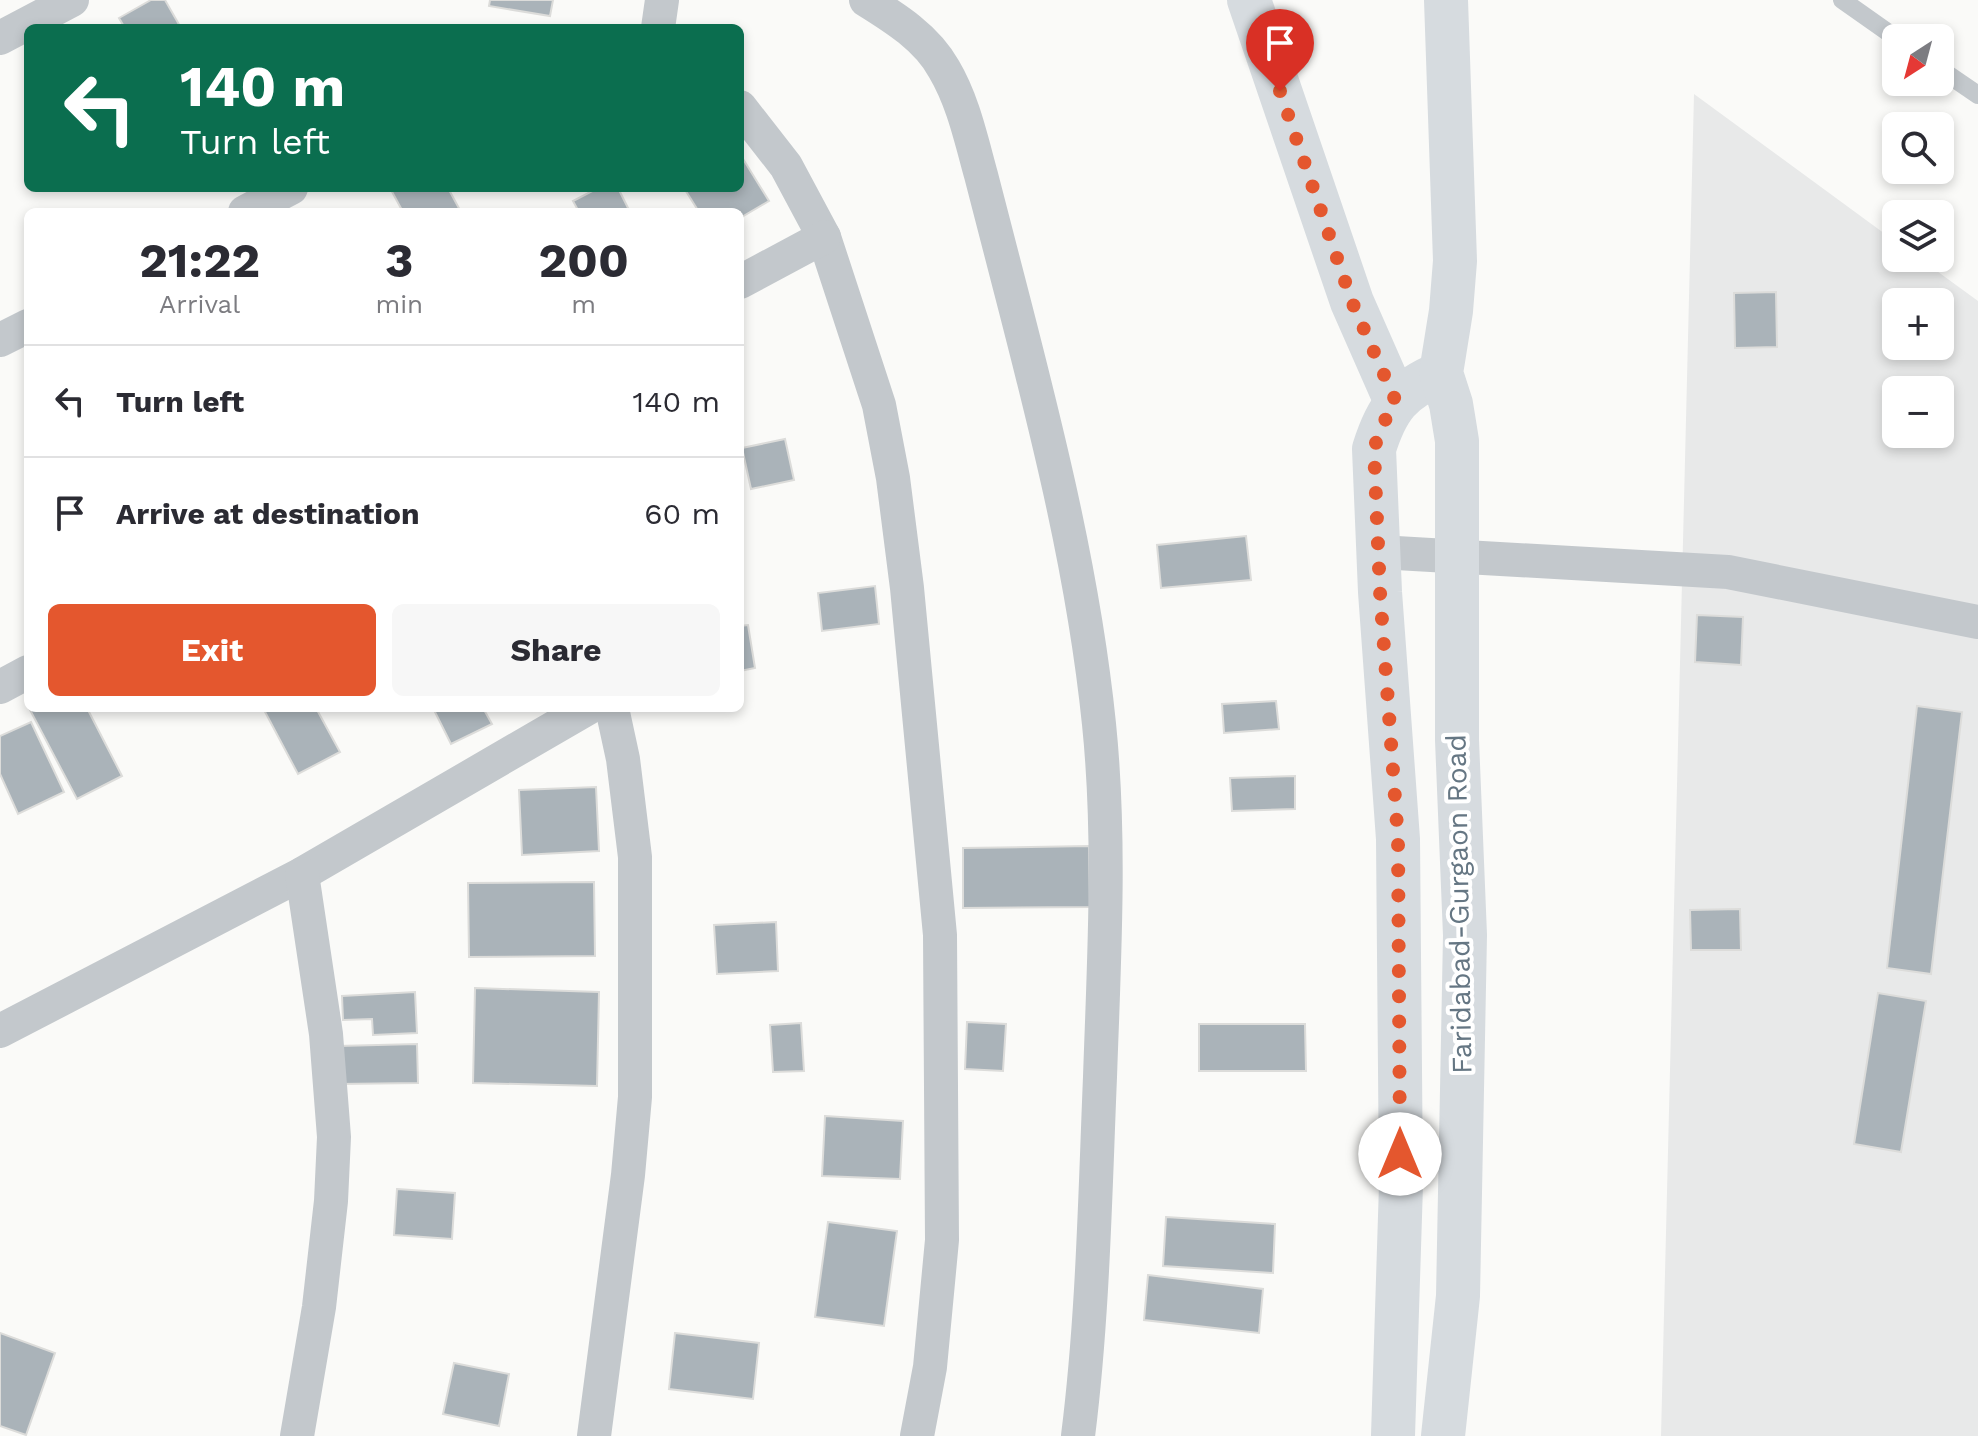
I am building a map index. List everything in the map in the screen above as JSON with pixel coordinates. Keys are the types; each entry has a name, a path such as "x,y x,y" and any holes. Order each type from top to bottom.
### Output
{"main road":[{"path":"1249,0 1352,302 1396,402"},
{"name":"Faridabad-Gurgaon Road","path":"1443,1436 1458,1296 1465,950 1457,740 1457,441 1451,404 1441,373 1455,261 1446,0"},
{"path":"1393,1436 1401,1185 1398,839 1374,449 1381,427 1396,402 1414,385 1441,373"}],"street":[{"path":"5,25 72,0"},
{"path":"659,24 662,0"},
{"path":"866,0 896,18 920,39 943,67 966,120 1043,414 1078,574 1099,723 1105,810 1103,1001 1092,1283 1088,1354 1078,1436"},
{"path":"744,112 786,166 824,237 879,405 893,478 907,588 940,935 942,1240 930,1367 917,1436"},
{"path":"253,208 283,192"},
{"path":"744,280 824,237"},
{"path":"0,340 24,328"},
{"path":"1379,552 1728,572 1978,622"},
{"path":"0,687 24,674"},
{"path":"0,1031 302,874 581,712"},
{"path":"594,1436 628,1175 635,1097 635,857 623,759 613,712"},
{"path":"297,1436 319,1307 331,1201 334,1137 326,1034 302,874"}],"lane":[{"path":"1842,0 1882,28"},
{"path":"1954,79 1978,95"}],"shaded area":[{"path":"1694,94 1882,232 1882,272 1938,272 1978,301 1978,1436 1661,1436"}],"building":[{"path":"151,0 165,0 179,24 123,24 119,18"},
{"path":"490,0 553,0 550,16 489,6"},
{"path":"744,160 769,201 744,216 744,208 696,208 686,192 744,192"},
{"path":"392,192 450,192 459,208 401,208"},
{"path":"590,192 620,192 628,208 577,208 573,201"},
{"path":"1776,292 1777,347 1735,348 1734,293"},
{"path":"785,439 794,480 751,489 744,448"},
{"path":"1246,536 1251,580 1161,588 1157,545"},
{"path":"875,586 879,624 822,631 818,593"},
{"path":"1697,615 1743,617 1741,665 1695,662"},
{"path":"748,625 755,668 744,670 744,626"},
{"path":"1276,701 1279,729 1224,733 1222,704"},
{"path":"1917,706 1962,712 1931,974 1887,968"},
{"path":"31,712 89,712 122,776 77,799"},
{"path":"265,712 318,712 340,752 298,774"},
{"path":"435,712 485,712 492,724 451,744"},
{"path":"31,722 64,792 18,814 0,774 0,736"},
{"path":"1295,776 1295,809 1232,811 1230,778"},
{"path":"596,787 599,851 522,855 519,790"},
{"path":"1089,846 1090,907 963,908 963,848"},
{"path":"594,882 595,956 469,957 468,883"},
{"path":"1740,909 1741,950 1691,950 1690,910"},
{"path":"776,922 778,971 717,974 714,925"},
{"path":"475,988 599,992 597,1086 473,1083"},
{"path":"415,992 417,1033 373,1035 372,1019 343,1020 342,996"},
{"path":"1878,993 1926,1001 1901,1152 1854,1144"},
{"path":"967,1022 1006,1024 1003,1071 965,1069"},
{"path":"801,1023 804,1071 773,1072 770,1025"},
{"path":"1199,1024 1305,1024 1306,1071 1199,1071"},
{"path":"417,1044 418,1083 339,1084 338,1046"},
{"path":"825,1116 903,1121 900,1179 822,1176"},
{"path":"397,1189 455,1193 452,1239 394,1235"},
{"path":"1166,1217 1275,1224 1273,1273 1163,1266"},
{"path":"828,1222 897,1231 884,1326 815,1317"},
{"path":"1148,1275 1263,1289 1259,1333 1144,1320"},
{"path":"0,1333 55,1353 26,1435 0,1426"},
{"path":"675,1333 759,1343 753,1399 669,1389"},
{"path":"454,1363 509,1374 499,1426 443,1414"}],"route":[{"path":"1280,91 1352,302 1396,402 1381,427 1374,449 1380,592 1398,839 1400,1154"}]}
